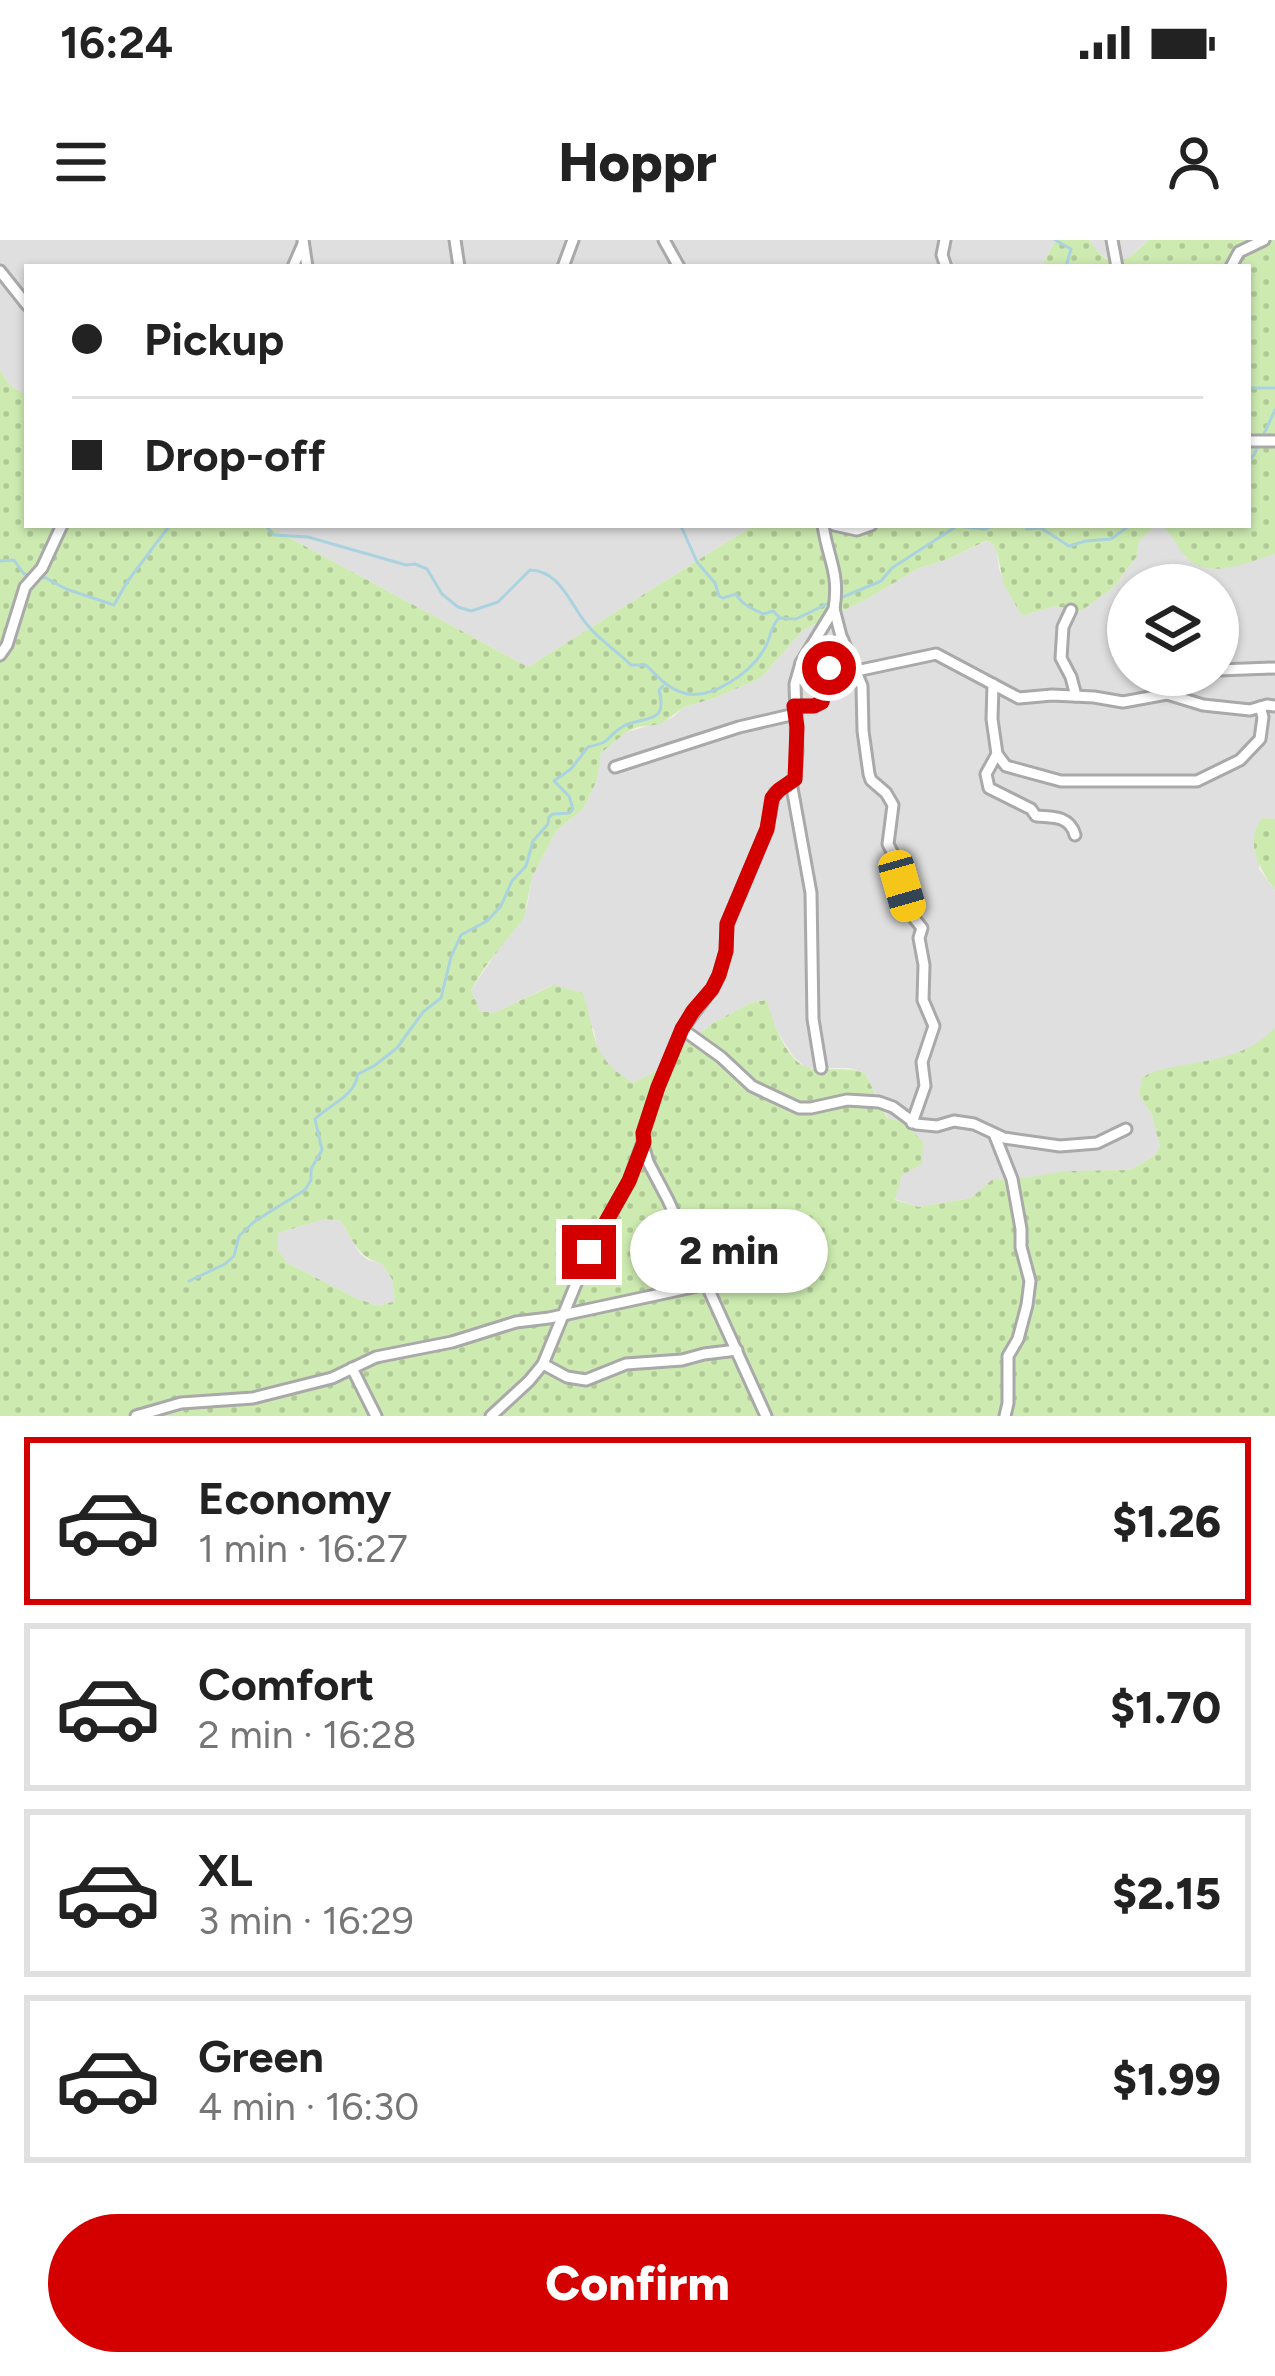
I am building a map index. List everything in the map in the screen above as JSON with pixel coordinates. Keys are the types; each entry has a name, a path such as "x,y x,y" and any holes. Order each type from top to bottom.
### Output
{"street":[{"path":"1233,264 1239,252 1264,240"},
{"path":"0,271 24,301"},
{"path":"0,655 25,587 42,568 61,528"},
{"path":"820,528 836,575 834,609 863,693 869,774 893,805 888,844 909,912 922,928 923,1000 934,1026 922,1062 926,1086 912,1123"},
{"path":"821,1068 813,1019 811,893 791,782 796,770 794,684 834,609"},
{"path":"1071,610 1063,627 1061,658 1076,696"},
{"path":"615,767 822,702 831,660 843,640"},
{"path":"802,663 817,657 857,670 936,653 1019,698 1076,696 1123,702 1155,696"},
{"path":"1239,669 1275,668"},
{"path":"993,684 997,754 1006,766 1060,781 1197,781 1240,760 1260,739 1260,707"},
{"path":"1173,696 1250,710 1275,706"},
{"path":"997,754 986,774 989,788 1036,816 1067,820 1075,835"},
{"path":"766,1416 648,1162 643,1133 682,1029 719,975 727,924 767,829 772,798 791,782"},
{"path":"682,1029 752,1086 799,1108 867,1100 893,1106 912,1123 937,1126 955,1121 974,1124 995,1136 1060,1146 1097,1142 1126,1129"},
{"path":"995,1136 1012,1179 1030,1281 1018,1340 1008,1356 1005,1416"},
{"path":"491,1416 543,1364 589,1252 629,1181 644,1142"},
{"path":"136,1416 181,1403 231,1402 319,1383 376,1357 452,1342 516,1322 707,1284"},
{"path":"543,1364 586,1380 626,1364 737,1350"},
{"path":"352,1368 376,1416"},
{"path":"231,1402 235,1416"}],"shaded area":[{"path":"0,240 1056,240 1043,264 24,264 24,393 10,386 0,370"},
{"path":"1089,240 1148,240 1125,261 1112,262"},
{"path":"272,528 749,528 528,667"},
{"path":"1153,528 1166,528 1186,558 1210,564 1131,564 1137,556 1136,546 1143,535"},
{"path":"987,541 997,552 999,569 1022,616 1055,606 1081,611 1107,592 1107,696 1239,696 1239,564 1275,554 1275,819 1262,818 1259,869 1275,890 1275,1027 1246,1050 1182,1066 1139,1095 1152,1115 1160,1147 1154,1156 1130,1170 993,1179 971,1198 919,1207 894,1199 902,1175 888,1118 865,1073 849,1068 806,1068 782,1039 767,1000 750,1003 713,1023 667,1065 633,1083 599,1055 594,1030 552,985 494,1013 480,1011 471,990 527,907 532,877 556,831 583,809 597,780 601,753 625,733 672,718 684,707 761,678 803,630 917,569"},
{"path":"325,1219 341,1221 360,1254 381,1263 392,1279 395,1301 379,1306 358,1299 287,1263 276,1249 278,1233"}],"green space":[{"path":"1056,240 1089,240 1104,257 1118,261 1148,240 1275,240 1275,554 1239,565 1196,564 1163,528 1251,528 1251,264 1043,264"},
{"path":"0,370 10,386 24,393 24,528 272,528 528,667 749,528 1154,528 1142,538 1131,564 1107,564 1107,592 1081,611 1055,606 1022,616 1004,585 997,552 986,541 917,569 803,630 761,678 684,707 661,724 625,733 601,753 597,780 583,809 556,831 532,877 524,918 471,990 480,1011 494,1013 553,985 583,993 602,1055 633,1083 667,1065 713,1023 750,1003 767,1000 780,1038 799,1063 865,1073 887,1118 903,1122 923,1142 922,1164 902,1175 895,1200 919,1207 971,1198 993,1179 1130,1170 1160,1147 1152,1115 1139,1095 1142,1078 1243,1051 1275,1027 1275,1416 0,1416","holes":["325,1219 341,1221 361,1253 381,1263 392,1279 395,1301 379,1306 358,1299 287,1263 277,1249 278,1233"]},
{"path":"1262,818 1275,819 1275,890 1254,846"}],"waterway":[{"path":"1055,240 1071,249 1067,264"},
{"path":"1251,388 1275,388"},
{"path":"1251,458 1275,410"},
{"path":"0,561 14,560 24,574 114,605 168,528"},
{"path":"268,528 274,535 308,537 415,564 427,569 442,594 471,611 498,602 530,570 541,572 558,583 589,627 631,665 646,665 684,693 705,693 728,683 757,659 779,618 796,619 829,603"},
{"path":"682,528 719,596 736,594 751,608 763,614 773,611 779,617"},
{"path":"838,599 881,581 892,568 954,528"},
{"path":"976,528 988,528"},
{"path":"1026,528 1041,528"},
{"path":"1041,528 1069,546 1111,539 1126,528"},
{"path":"189,1281 225,1264 234,1256 239,1236 255,1221 305,1190 322,1150 315,1119 347,1094 358,1074 397,1048 423,1012 441,998 461,935 487,921 501,906 549,817 573,809 569,796 554,781 588,747 606,741 629,723 657,715 663,686"}],"route":[{"path":"589,1252 629,1181 682,1029 719,975 727,924 767,829 772,798 795,779 794,706 822,702 829,668"}]}
